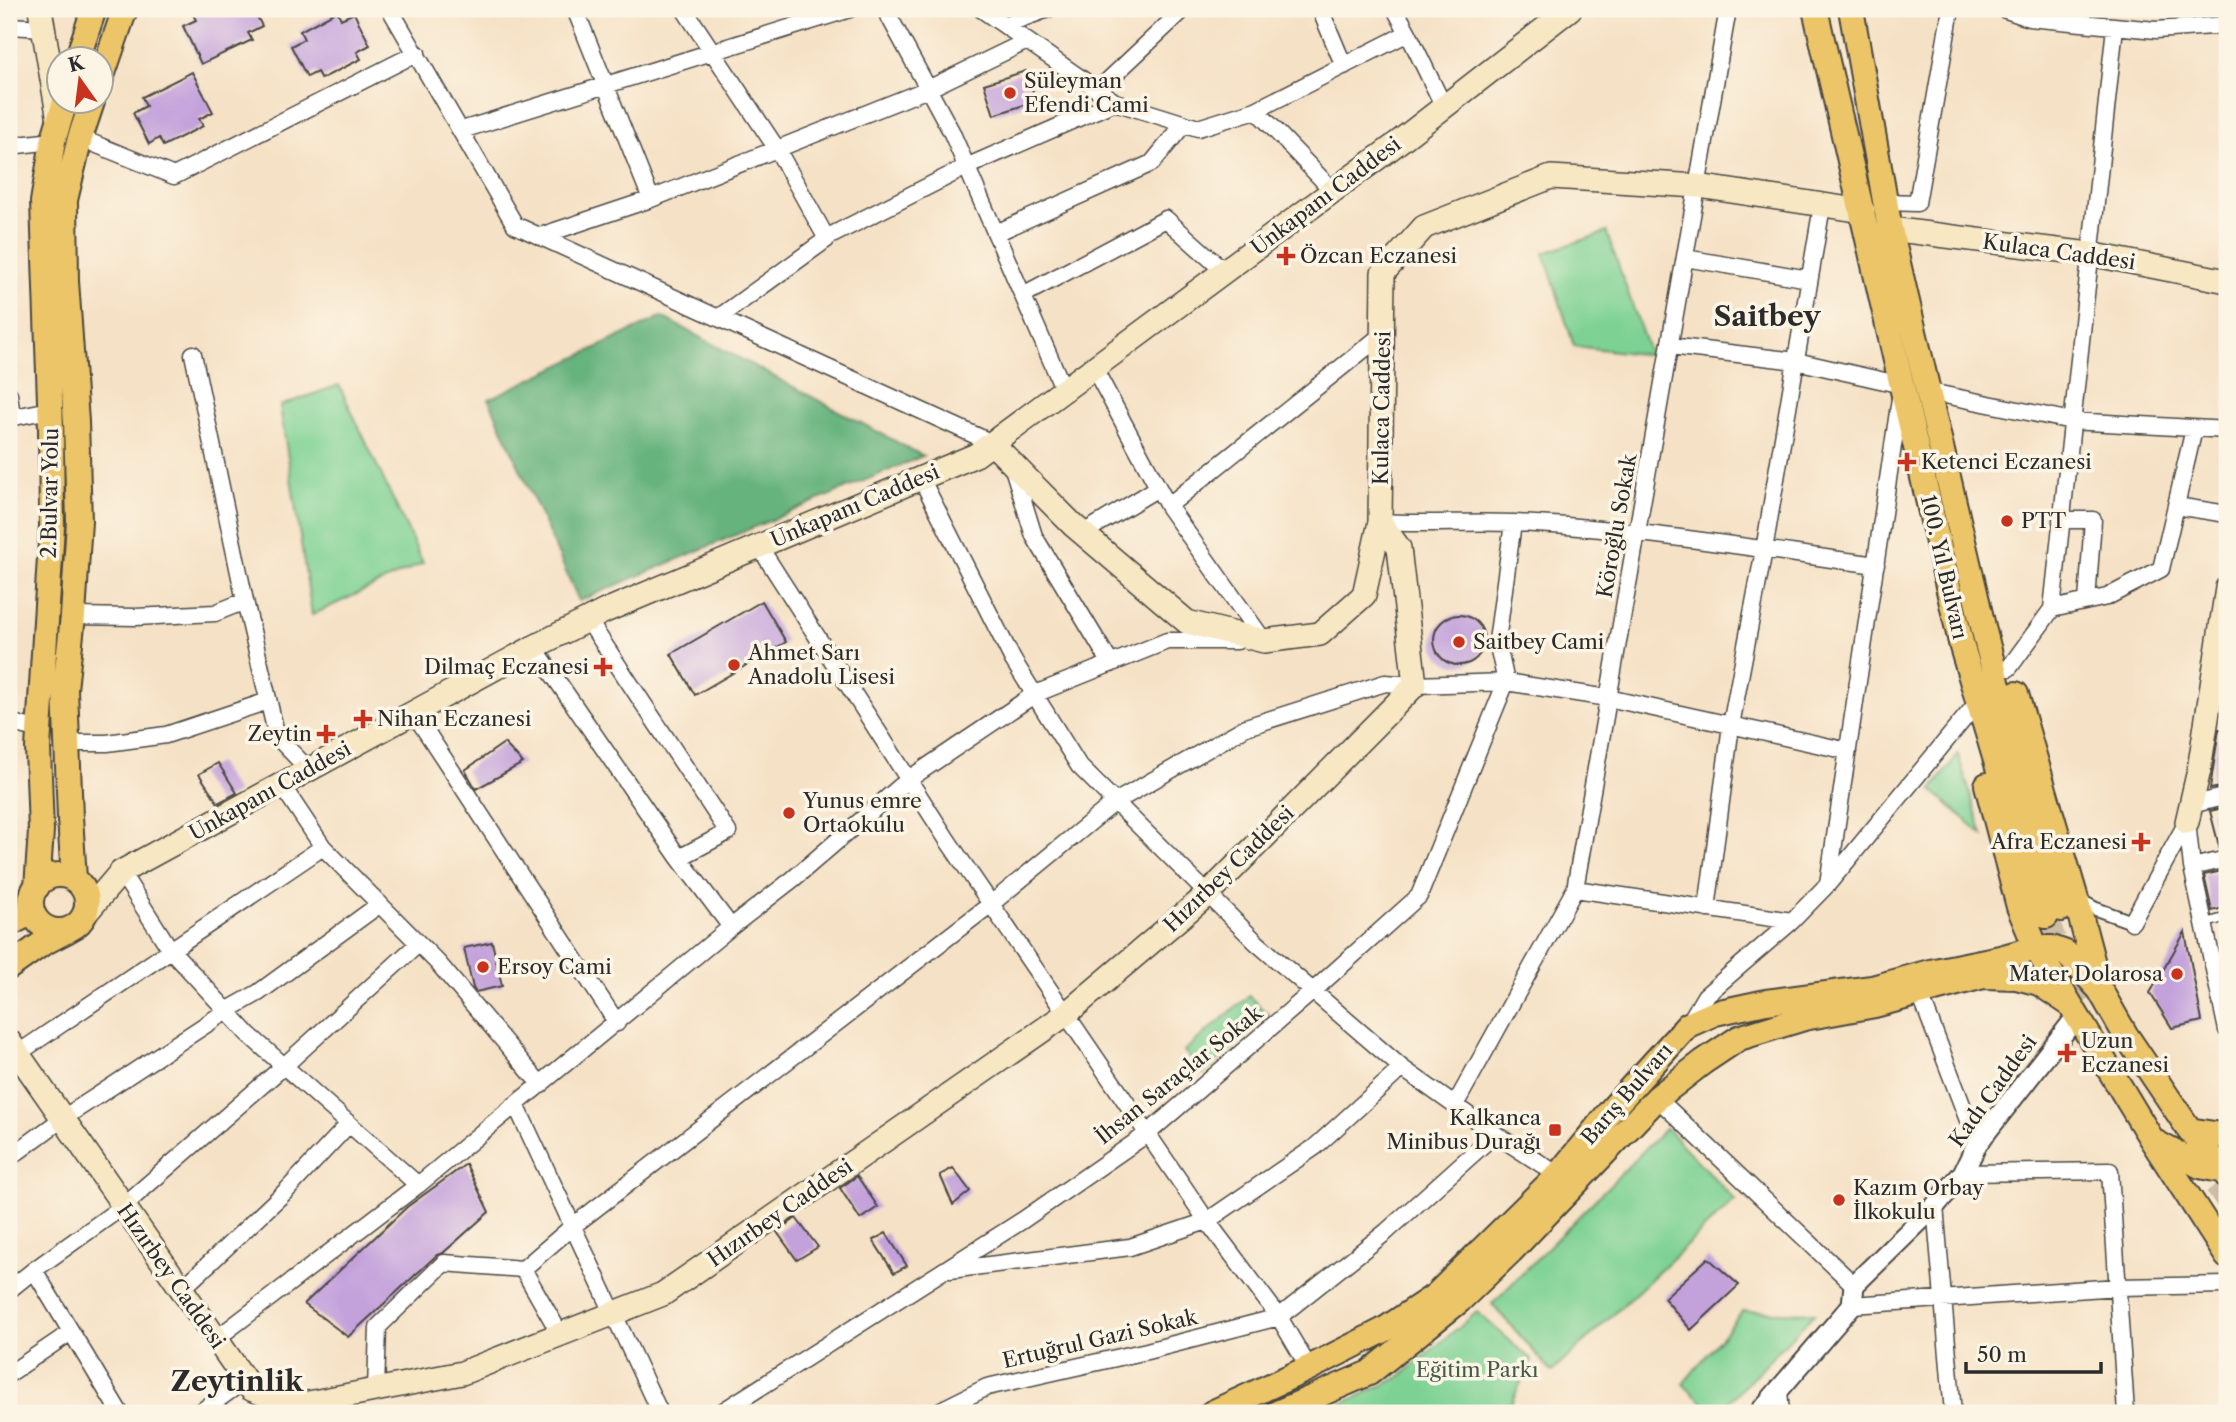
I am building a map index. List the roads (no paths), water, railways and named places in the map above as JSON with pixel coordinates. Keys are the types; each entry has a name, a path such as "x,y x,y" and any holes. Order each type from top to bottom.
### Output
{"main road":[{"path":"82,46 94,9"},
{"path":"112,46 125,9"},
{"name":"Unkapanı Caddesi","path":"77,922 121,872 534,647 605,611 976,455 1334,191 1570,9"},
{"name":"100. Yıl Bulvarı","path":"1815,9 1962,647 2009,804 2061,908"},
{"name":"100. Yıl Bulvarı","path":"1851,9 1890,229 1985,635 2018,764 2061,908"},
{"path":"42,18 59,121"},
{"name":"2.Bulvar Yolu","path":"78,883 65,690 79,521 76,422 66,281 65,200 88,116"},
{"name":"2.Bulvar Yolu","path":"37,887 41,831 39,730 52,526 43,202 59,121"},
{"name":"Kulaca Caddesi","path":"992,443 1083,533 1187,622 1264,641 1320,634 1364,595 1380,522 1383,274 1424,227 1551,177 1698,186 1863,211"},
{"name":"Kulaca Caddesi","path":"1890,229 2090,254 2227,281"},
{"path":"1380,522 1399,548 1415,685"},
{"path":"2189,814 2225,632 2227,588"},
{"path":"1985,635 2009,668 2061,908 2125,1034 2189,1130 2221,1166"},
{"path":"1962,647 1979,754 2020,907 2021,927 2011,946 1992,967"},
{"name":"Hızırbey Caddesi","path":"13,1048 251,1389 295,1410 462,1373 663,1293 1066,1014 1208,894 1415,685"},
{"path":"78,883 121,872"},
{"path":"9,967 77,922 88,904 86,894 78,883 58,875 50,877 37,887 33,894 32,912 39,923 52,931 77,922"},
{"path":"2020,907 2072,1009 2152,1140 2213,1224"},
{"path":"2043,951 2071,923 2061,908"},
{"path":"9,924 32,912"},
{"path":"2043,951 2066,953 2101,990"},
{"name":"Barış Bulvarı","path":"1277,1413 1369,1373 1459,1301 1511,1251 1657,1098 1739,1038 1804,1018 1920,994 2043,951"},
{"name":"Barış Bulvarı","path":"1212,1413 1384,1330 1435,1296 1558,1175 1612,1109 1688,1025 1715,1013 1766,1002 1872,988 1930,972 1992,967 2039,983 2072,1009"},
{"path":"2189,1130 2227,1136"},
{"path":"2152,1140 2200,1166 2221,1166"},
{"path":"2221,1166 2195,1199 2213,1224 2227,1256"}],"street":[{"path":"575,9 651,199"},
{"path":"684,9 777,149 826,238"},
{"path":"462,130 850,9"},
{"path":"885,9 950,131 1064,390"},
{"path":"981,9 1115,102 1198,128 1256,110 1408,33"},
{"path":"1004,25 1048,9"},
{"path":"1098,90 1184,9"},
{"path":"1320,9 1344,66"},
{"path":"1415,9 1397,13 1444,107"},
{"name":"Köroğlu Sokak","path":"1455,1105 1575,889 1728,9"},
{"path":"1886,202 1917,203 1951,9"},
{"path":"2003,9 2115,27 2156,30 2227,25"},
{"path":"399,11 417,54 515,225 992,443"},
{"path":"9,26 42,18"},
{"path":"2009,668 2052,609 2115,27"},
{"path":"540,236 651,199 928,89 1027,41"},
{"path":"80,138 174,176 417,54"},
{"path":"718,318 826,238 966,167 1115,102"},
{"path":"1256,110 1334,191"},
{"path":"9,146 59,121"},
{"path":"996,233 1152,163 1184,124"},
{"path":"1707,909 1731,725 1764,550 1822,206"},
{"path":"1023,295 1166,219 1224,271"},
{"path":"1685,258 1809,279"},
{"path":"1168,506 1382,334"},
{"path":"1670,346 1796,361 1902,385 1828,884"},
{"path":"194,354 276,737 308,769"},
{"path":"1094,368 1168,506 1264,641"},
{"path":"1930,392 2072,421 2227,430"},
{"path":"9,394 11,418 50,410"},
{"path":"2052,609 2107,597 2161,569 2194,429"},
{"path":"1011,463 1034,536 1111,664"},
{"path":"921,478 1013,660 1079,766 1257,943 1402,1068 1558,1175"},
{"path":"1083,533 1158,488"},
{"path":"2176,506 2227,514"},
{"path":"2061,520 2092,520 2087,601"},
{"path":"1380,522 1513,523 1637,533 1876,565"},
{"path":"1506,682 1497,641 1513,523"},
{"path":"759,547 991,904 1207,1221 1279,1317 1310,1368"},
{"path":"73,616 136,617 215,613 245,601"},
{"path":"588,620 728,832 678,858"},
{"path":"216,1339 418,1185 793,879 909,779 1035,694 1167,641 1264,641"},
{"path":"534,647 678,858 731,927"},
{"path":"376,1390 378,1326 444,1263 523,1269 573,1226 991,904 1115,802 1246,727 1385,682 1415,685 1506,682 1608,698 1848,751"},
{"name":"İhsan Saraçlar Sokak","path":"720,1413 1023,1220 1147,1134 1419,896 1506,682"},
{"path":"67,743 107,743 166,735 268,701"},
{"path":"1688,1025 1705,996 1792,921 1828,884 1972,709"},
{"path":"414,713 617,1023"},
{"path":"9,722 39,730"},
{"path":"281,784 323,847 438,963 541,1085"},
{"path":"2061,908 2096,909 2132,922 2189,814 2227,796"},
{"path":"2189,814 2192,867 2227,1030"},
{"path":"13,1048 170,949 323,847"},
{"path":"2192,867 2227,859"},
{"path":"121,872 170,949 248,1034 418,1185"},
{"path":"1575,889 1792,921"},
{"path":"9,1158 62,1119 258,993 380,904"},
{"path":"9,1290 122,1207 284,1066 418,944"},
{"path":"1920,994 1977,1144"},
{"name":"Kadı Caddesi","path":"1759,1413 1853,1295 1963,1173 1977,1144 2072,1009"},
{"path":"944,1271 1130,1247 1207,1221 1315,1147 1402,1068"},
{"path":"1657,1098 1853,1295 1945,1299 2118,1287 2227,1284"},
{"path":"516,1105 660,1413"},
{"path":"181,1290 287,1191 349,1124"},
{"path":"1279,1317 1387,1232 1495,1134"},
{"path":"1963,1173 2110,1171 2126,1413"},
{"path":"1935,1206 1953,1413"},
{"path":"523,1269 560,1334"},
{"path":"34,1270 120,1413"},
{"name":"Ertuğrul Gazi Sokak","path":"935,1413 987,1387 1147,1351 1279,1317"},
{"path":"9,1374 71,1332"},
{"path":"200,1413 245,1380"},
{"path":"1779,1391 1781,1413"}],"lane":[{"path":"2203,923 2227,917"}],"tunnel":[{"path":"2046,916 2066,975 2082,1002"},
{"path":"2196,1155 2227,1200"}],"place":[{"name":"Süleyman Efendi Cami","path":"1010,93"},
{"name":"Özcan Eczanesi","path":"1286,256"},
{"name":"Ketenci Eczanesi","path":"1907,462"},
{"name":"PTT","path":"2007,521"},
{"name":"Saitbey Cami","path":"1459,642"},
{"name":"Ahmet Sarı Anadolu Lisesi","path":"734,665"},
{"name":"Dilmaç Eczanesi","path":"603,667"},
{"name":"Nihan Eczanesi","path":"363,719"},
{"name":"Zeytin","path":"326,734"},
{"name":"Yunus emre Ortaokulu","path":"789,813"},
{"name":"Afra Eczanesi","path":"2141,842"},
{"name":"Ersoy Cami","path":"483,967"},
{"name":"Mater Dolarosa","path":"2177,974"},
{"name":"Uzun Eczanesi","path":"2067,1053"},
{"name":"Kalkanca Minibus Durağı","path":"1555,1130"},
{"name":"Kazım Orbay İlkokulu","path":"1839,1200"}],"district":[{"name":"Saitbey","path":"1767,316"},
{"name":"Zeytinlik","path":"237,1381"}],"park label":[{"name":"Eğitim Parkı","path":"1477,1370"}]}
